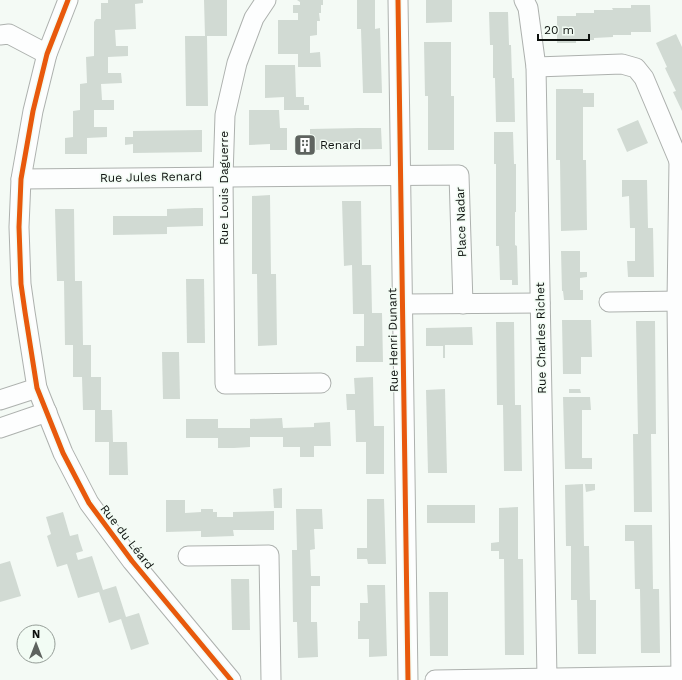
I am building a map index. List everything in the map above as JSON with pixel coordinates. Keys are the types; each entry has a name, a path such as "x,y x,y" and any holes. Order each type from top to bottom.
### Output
{"street":[{"name":"Rue du Léard","path":"68,0 47,54 26,144 22,179 19,227 22,284 37,388 63,453 89,503 132,561 231,680"},
{"name":"Rue Louis Daguerre","path":"266,0 254,18 237,63 225,115 223,177 225,384 321,383"},
{"name":"Rue Henri Dunant","path":"398,0 408,680"},
{"name":"Rue Charles Richet","path":"524,0 528,8 536,67 547,678"},
{"path":"0,35 9,34 47,54"},
{"path":"435,680 681,677 679,302 680,161 644,78 636,68 622,64 536,67"},
{"name":"Rue Jules Renard","path":"22,179 400,175"},
{"name":"Place Nadar","path":"400,175 459,175 463,304"},
{"path":"609,302 679,302"},
{"path":"403,304 540,303"},
{"path":"0,400 37,388"},
{"path":"0,428 47,412"},
{"path":"188,556 269,555 271,680"}],"building":[{"path":"108,0 143,0 143,3 135,4 136,29 115,30 116,46 128,46 128,56 108,57 108,73 121,73 122,83 101,84 102,100 114,100 114,110 94,110 94,127 107,127 107,137 87,138 87,154 65,154 65,138 73,137 73,111 80,110 80,84 87,83 86,57 94,56 94,22 96,19 101,19 101,3 108,3"},
{"path":"204,0 227,0 227,36 207,36 208,106 186,106 185,36 205,36"},
{"path":"297,0 323,0 323,5 321,5 321,13 319,13 320,21 317,21 317,35 310,36 310,53 320,52 321,67 298,67 298,54 278,54 278,20 298,20 298,13 293,13 293,5 300,5 300,2"},
{"path":"357,0 375,0 375,29 380,28 382,93 363,93 361,29 357,29"},
{"path":"426,0 452,0 452,22 426,23"},
{"path":"631,5 650,5 651,32 631,32 631,35 613,35 613,37 594,38 594,40 576,40 576,43 557,43 557,16 576,16 576,13 594,13 594,10 613,10 612,8 631,8"},
{"path":"489,12 508,12 512,78 514,78 515,122 496,122 495,78 493,78 493,45 490,45"},
{"path":"676,34 682,47 682,111 673,92 676,91 665,68 667,67 656,43"},
{"path":"424,42 451,42 451,96 454,96 454,150 428,150 428,96 425,96"},
{"path":"265,65 295,65 296,97 304,97 304,105 309,105 309,110 284,110 284,97 265,98"},
{"path":"556,89 583,89 583,93 594,93 594,107 583,107 583,160 586,160 587,230 561,231 560,160 556,160"},
{"path":"249,110 279,110 280,128 287,128 287,150 270,150 270,144 249,145"},
{"path":"638,120 648,143 627,152 617,129"},
{"path":"381,128 382,149 299,151 299,140 310,140 310,129"},
{"path":"202,130 202,152 133,153 133,144 125,145 125,137 133,137 133,131"},
{"path":"494,132 513,132 514,164 516,164 515,245 517,246 518,285 512,285 512,280 500,280 499,246 496,246 496,164 494,164"},
{"path":"622,180 647,180 648,228 653,228 654,277 628,277 627,261 635,261 635,228 630,228 629,196 622,197"},
{"path":"270,195 271,274 276,274 277,345 258,346 257,274 252,274 252,196"},
{"path":"342,201 361,201 362,265 371,265 372,313 382,313 383,362 356,362 356,346 364,346 364,314 353,314 352,265 344,266"},
{"path":"203,208 203,226 167,227 167,234 113,235 113,216 167,216 167,209"},
{"path":"55,209 74,209 75,281 82,281 83,345 91,345 91,377 101,377 101,410 112,410 113,442 127,442 128,475 109,475 109,442 95,442 95,410 83,410 82,377 73,377 73,345 65,345 64,281 57,281"},
{"path":"561,251 580,251 580,272 587,272 587,277 580,278 580,290 583,290 583,300 564,300 562,291"},
{"path":"186,279 204,279 205,343 187,343"},
{"path":"562,320 591,320 592,357 581,357 581,374 563,374"},
{"path":"636,321 655,321 656,434 651,434 652,512 634,512 633,434 638,434"},
{"path":"496,322 514,322 515,405 521,405 522,471 504,471 503,405 497,405"},
{"path":"472,327 473,345 445,345 445,358 443,358 443,346 426,346 426,328"},
{"path":"162,352 179,352 180,399 163,399"},
{"path":"373,377 374,426 384,426 384,474 366,474 366,442 356,442 355,410 347,410 346,394 355,394 354,378"},
{"path":"445,389 447,473 428,473 426,390"},
{"path":"569,389 580,389 581,393 569,393"},
{"path":"563,397 590,397 591,410 582,410 582,458 592,458 592,469 565,469"},
{"path":"282,418 283,428 314,427 314,423 330,422 331,446 314,446 314,457 300,457 300,447 283,447 283,437 250,437 250,447 234,448 218,448 218,438 186,438 186,419 218,419 218,428 250,428 250,419"},
{"path":"583,484 584,546 589,546 590,600 596,600 596,654 578,654 577,600 571,600 571,546 566,546 565,485"},
{"path":"585,484 595,484 595,490 586,492"},
{"path":"282,488 282,508 274,508 273,489"},
{"path":"367,499 384,499 386,564 368,564 367,559 357,559 357,548 367,548"},
{"path":"166,500 185,500 185,513 201,512 201,509 213,509 213,512 217,512 217,517 233,517 233,512 274,511 274,530 233,530 234,536 206,537 201,537 201,531 166,532"},
{"path":"427,505 475,505 475,523 427,523"},
{"path":"518,507 518,559 523,559 524,655 505,655 504,559 499,559 499,551 491,551 491,543 499,542 499,508"},
{"path":"296,509 322,509 323,529 314,529 315,549 310,550 311,576 320,576 320,586 311,586 311,622 317,622 318,657 298,658 297,622 293,622 292,550 297,550"},
{"path":"63,512 70,536 78,534 83,551 76,553 78,560 92,556 103,590 116,586 126,617 139,613 149,644 131,650 121,619 109,623 99,592 78,598 67,564 57,567 47,536 51,534 46,517"},
{"path":"625,525 652,525 653,589 659,589 660,653 641,653 640,589 635,589 634,541 625,541"},
{"path":"10,561 21,596 0,602 0,564"},
{"path":"231,579 249,579 250,630 232,630"},
{"path":"367,585 385,585 387,656 369,657 369,639 358,639 360,603 368,603"},
{"path":"429,592 448,592 448,656 430,656"}],"cycle path":[{"path":"68,0 47,54 33,111 21,179 19,227 21,284 37,388 63,453 89,503 132,561 231,680"},
{"path":"398,0 408,680"}],"place":[{"name":"Renard","path":"305,145"}]}
